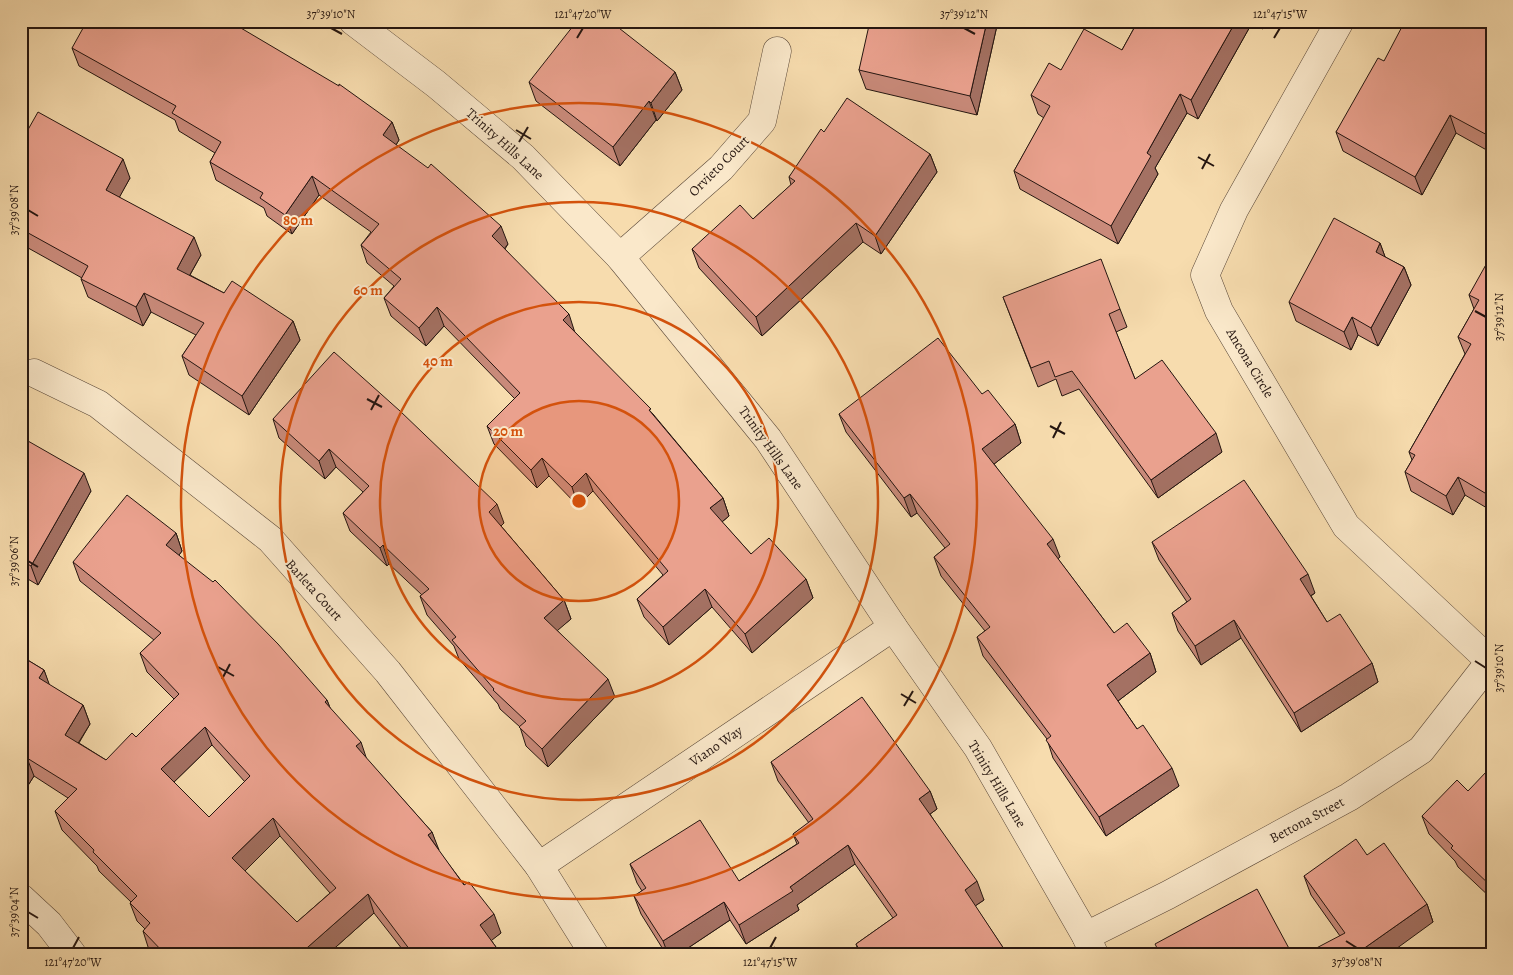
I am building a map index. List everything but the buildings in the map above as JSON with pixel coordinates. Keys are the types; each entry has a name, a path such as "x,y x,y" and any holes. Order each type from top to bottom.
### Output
{"street":[{"name":"Trinity Hills Lane","path":"353,21 436,84 523,157 620,256 768,439 893,627 978,748 1090,945"},
{"name":"Ancona Circle","path":"1340,21 1234,210 1205,275 1219,311 1346,526 1491,660"},
{"name":"Orvieto Court","path":"620,256 721,168 762,121 778,51"},
{"name":"Barleta Court","path":"34,374 98,404 270,539 388,672 540,866 594,954"},
{"name":"Viano Way","path":"540,866 893,627"},
{"name":"Bettona Street","path":"1090,945 1168,895 1350,797 1421,750 1491,660"},
{"path":"21,898 49,924 72,954"}]}
